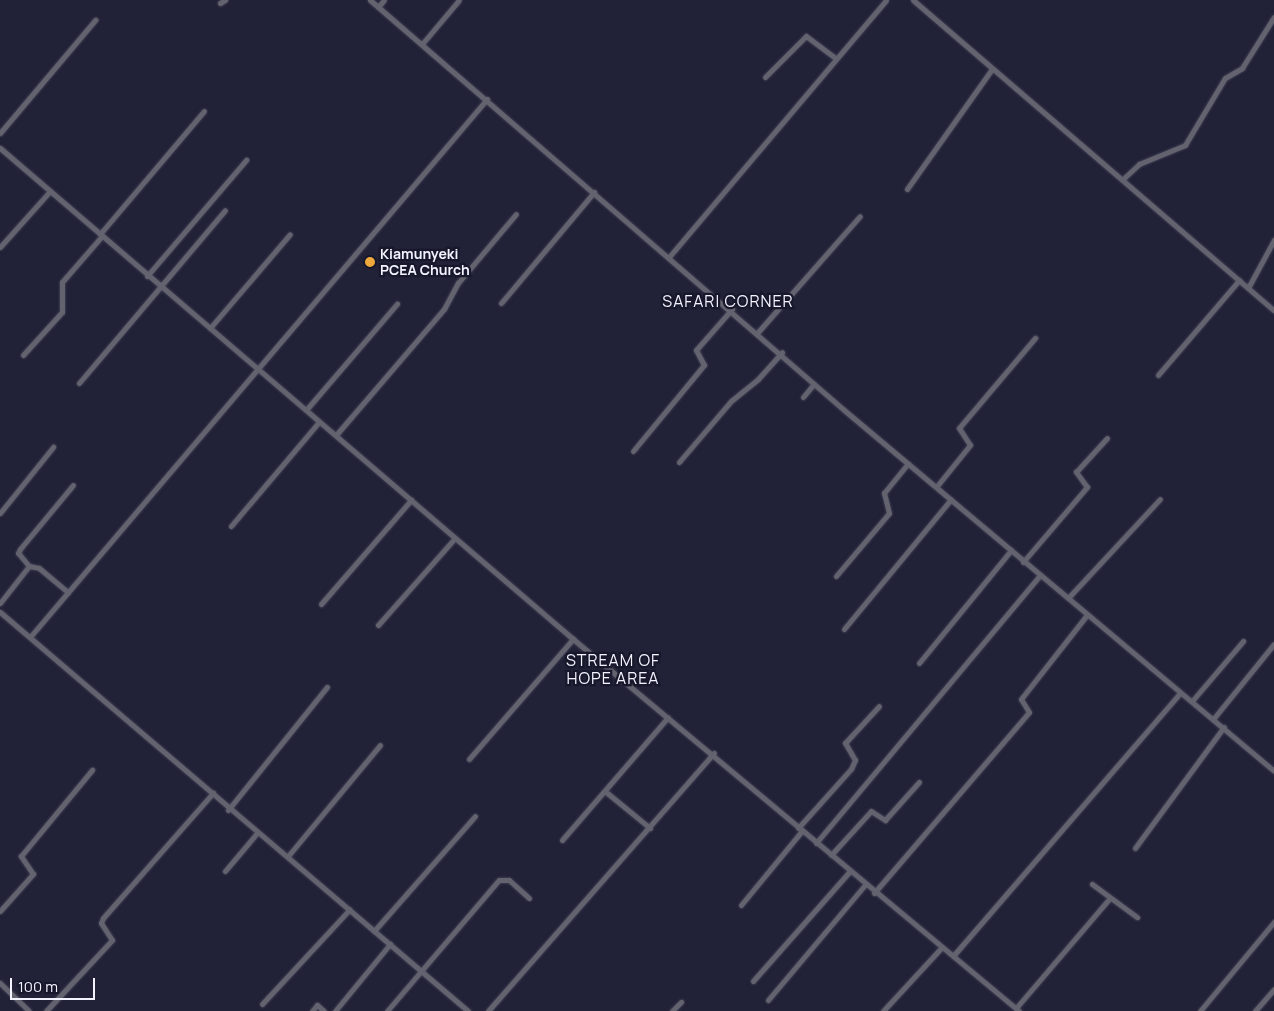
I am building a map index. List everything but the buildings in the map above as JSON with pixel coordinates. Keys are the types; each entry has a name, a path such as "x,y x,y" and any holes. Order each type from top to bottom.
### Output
{"street":[{"path":"370,0 782,352 814,384 937,486 1039,576 1068,598 1086,616 1180,693 1214,718 1274,771"},
{"path":"378,7 384,0"},
{"path":"422,44 459,0"},
{"path":"669,257 886,0"},
{"path":"913,0 1274,310"},
{"path":"1123,179 1139,164 1185,145 1224,78 1242,68 1274,16"},
{"path":"0,134 95,20"},
{"path":"765,78 806,36 836,58"},
{"path":"907,189 992,68"},
{"path":"30,637 486,99"},
{"path":"23,355 62,312 62,282 204,111"},
{"path":"0,148 147,276 258,368 573,639 714,754 849,872 1017,1010 1110,898"},
{"path":"147,276 246,160"},
{"path":"0,247 50,190"},
{"path":"501,303 594,192"},
{"path":"79,383 225,210"},
{"path":"336,435 444,309 458,283 516,214"},
{"path":"758,332 860,216"},
{"path":"210,328 290,234"},
{"path":"1248,288 1274,240"},
{"path":"1158,375 1239,280"},
{"path":"306,410 397,304"},
{"path":"633,451 704,365 696,350 732,309"},
{"path":"937,486 970,445 959,428 1035,338"},
{"path":"678,462 731,401 758,379 782,352"},
{"path":"803,397 814,384"},
{"path":"231,526 319,422"},
{"path":"1023,562 1086,487 1076,472 1107,438"},
{"path":"0,513 53,447"},
{"path":"836,576 889,513 884,493 908,463"},
{"path":"68,592 39,568 29,566 18,553 73,485"},
{"path":"844,629 950,499"},
{"path":"1068,598 1160,499"},
{"path":"321,604 412,500"},
{"path":"378,625 455,538"},
{"path":"919,663 1011,550"},
{"path":"0,603 29,566"},
{"path":"816,843 1039,576"},
{"path":"0,612 213,793 228,810 288,856 468,1011"},
{"path":"874,893 1029,712 1021,699 1086,616"},
{"path":"469,759 573,639"},
{"path":"1192,701 1243,641"},
{"path":"1214,718 1274,644"},
{"path":"228,810 327,687"},
{"path":"953,956 1180,693"},
{"path":"741,905 851,769 855,760 845,743 879,706"},
{"path":"562,840 606,792 668,717"},
{"path":"1135,848 1224,727"},
{"path":"288,856 380,745"},
{"path":"488,1011 714,754"},
{"path":"0,911 33,874 21,856 92,770"},
{"path":"831,855 870,811 885,820 919,782"},
{"path":"606,792 650,828"},
{"path":"46,1011 112,940 101,924 103,918 213,793"},
{"path":"374,931 475,816"},
{"path":"225,871 257,833"},
{"path":"753,981 849,872"},
{"path":"387,1011 499,880 509,880 529,898"},
{"path":"1092,884 1137,917"},
{"path":"768,1000 865,885"},
{"path":"262,1004 350,909"},
{"path":"1200,1011 1274,922"},
{"path":"335,1011 390,944"},
{"path":"884,1011 942,947"},
{"path":"0,983 29,1011"},
{"path":"1255,1011 1274,989"},
{"path":"672,1011 681,1002"},
{"path":"312,1011 317,1005 324,1011"}],"place":[{"name":"Kiamunyeki PCEA Church","path":"370,262"}],"district":[{"name":"SAFARI CORNER","path":"728,301"},
{"name":"STREAM OF HOPE AREA","path":"613,669"}]}
